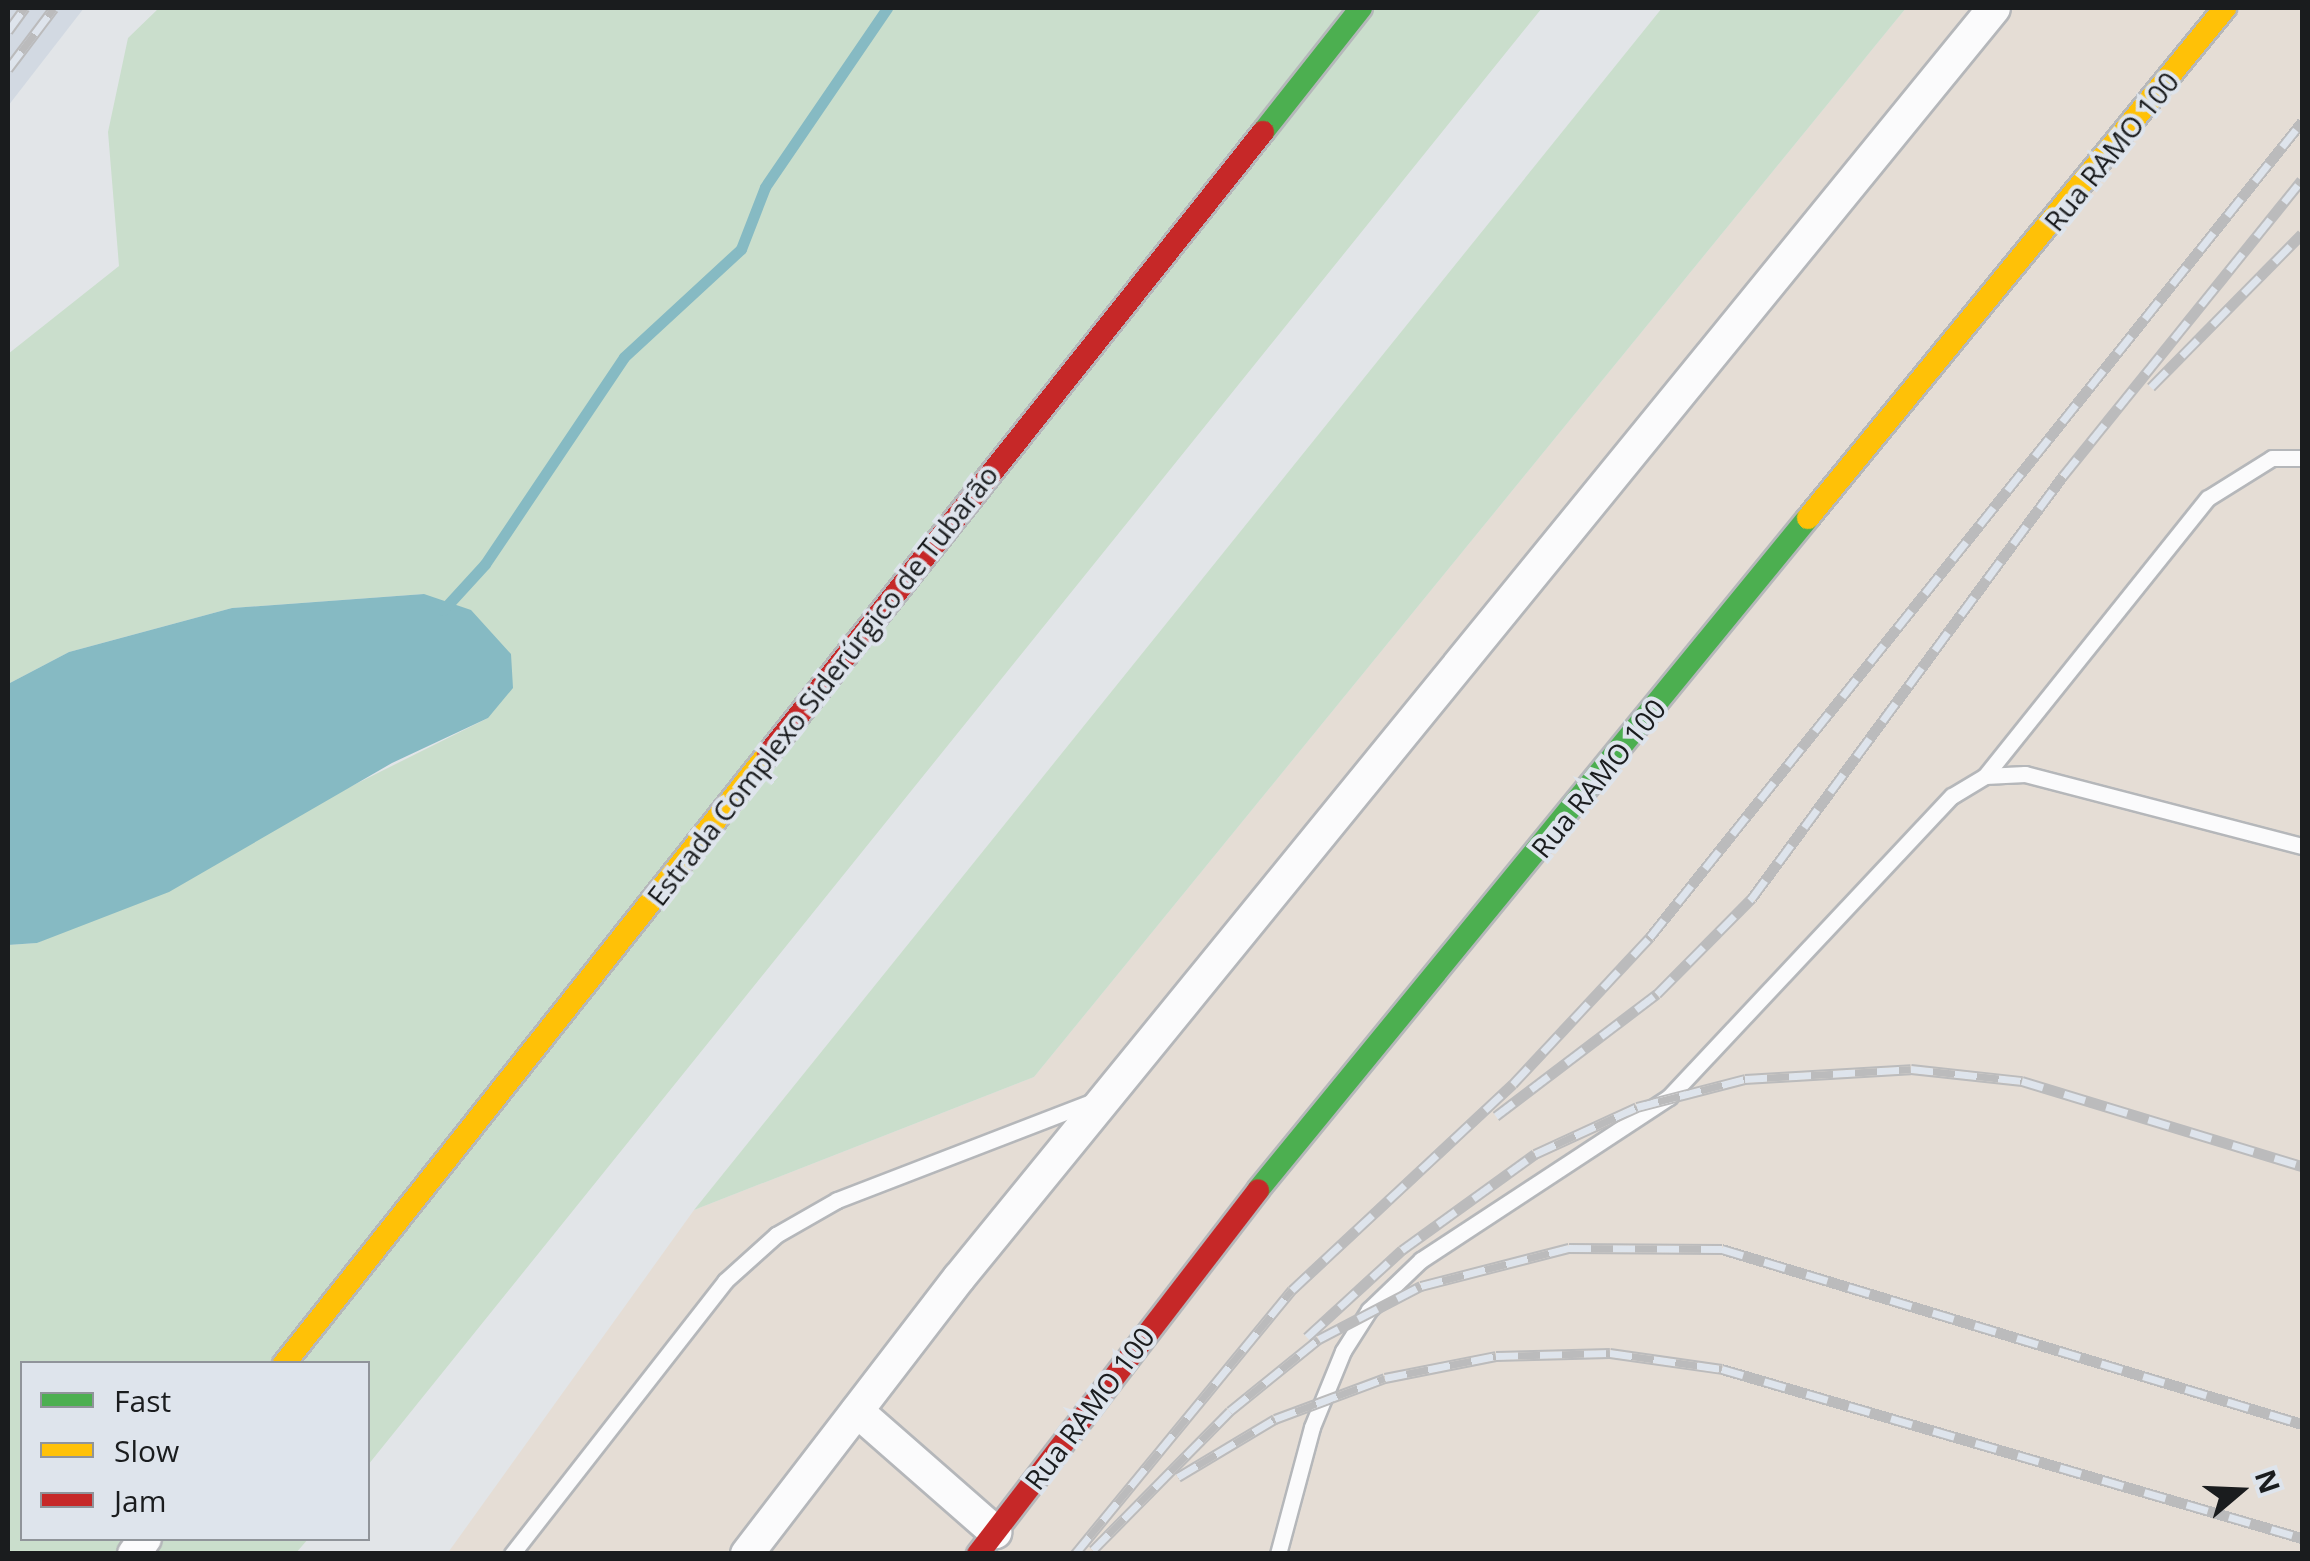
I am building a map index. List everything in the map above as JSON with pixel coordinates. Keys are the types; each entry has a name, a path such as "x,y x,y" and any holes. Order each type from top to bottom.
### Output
{"street":[{"name":"Estrada Complexo Siderúrgico de Tubarão","path":"286,1361 1362,8"},
{"path":"747,1554 1106,1096 1994,8"},
{"name":"Rua RAMO 100","path":"986,1543 1200,1261 2226,8"},
{"path":"857,1410 986,1543"}],"lane":[{"path":"1278,1554 1312,1428 1343,1351 1368,1310 1421,1260 1670,1097 1885,862 1952,796 1985,776 2208,498 2272,458 2302,458"},
{"path":"1985,776 2024,774 2302,846"},
{"path":"512,1554 725,1281 776,1235 837,1200 1106,1096"}],"shaded area":[{"path":"8,8 84,8 8,106"},
{"path":"1906,8 2302,8 2302,1553 447,1554 694,1210 1034,1077"}],"green space":[{"path":"159,8 1542,8 370,1463 370,1361 20,1361 20,1541 306,1541 296,1553 8,1553 8,945 37,943 488,718 424,594 232,608 69,652 8,684 8,354 119,266 108,132 128,38"},
{"path":"1662,8 1906,8 1034,1077 694,1210"}],"water":[{"path":"424,594 471,610 511,654 513,688 488,718 392,763 169,892 37,943 8,945 8,684 69,652 232,608"}],"waterway":[{"path":"443,610 485,564 624,357 741,249 765,187 887,8"}],"railway":[{"path":"8,31 25,8"},
{"path":"8,69 54,8"},
{"path":"1075,1554 1292,1290 1513,1084 1650,937 2302,122"},
{"path":"1496,1116 1657,994 1752,898 2063,476 2302,180"},
{"path":"2151,387 2302,234"},
{"path":"1307,1337 1402,1250 1535,1154 1637,1107 1745,1079 1911,1069 2022,1081 2302,1166"},
{"path":"1093,1550 1230,1411 1319,1339 1421,1286 1569,1248 1722,1249 2302,1424"},
{"path":"1178,1477 1275,1419 1385,1378 1496,1356 1610,1353 1722,1369 2302,1538"}],"traffic: fast":[{"path":"1263,132 1361,8"},
{"path":"1258,1190 1808,518"}],"traffic: slow":[{"path":"1808,518 2225,8"},
{"path":"286,1361 768,754"}],"traffic: jam":[{"path":"768,754 1263,132"},
{"path":"978,1554 1258,1190"}]}
